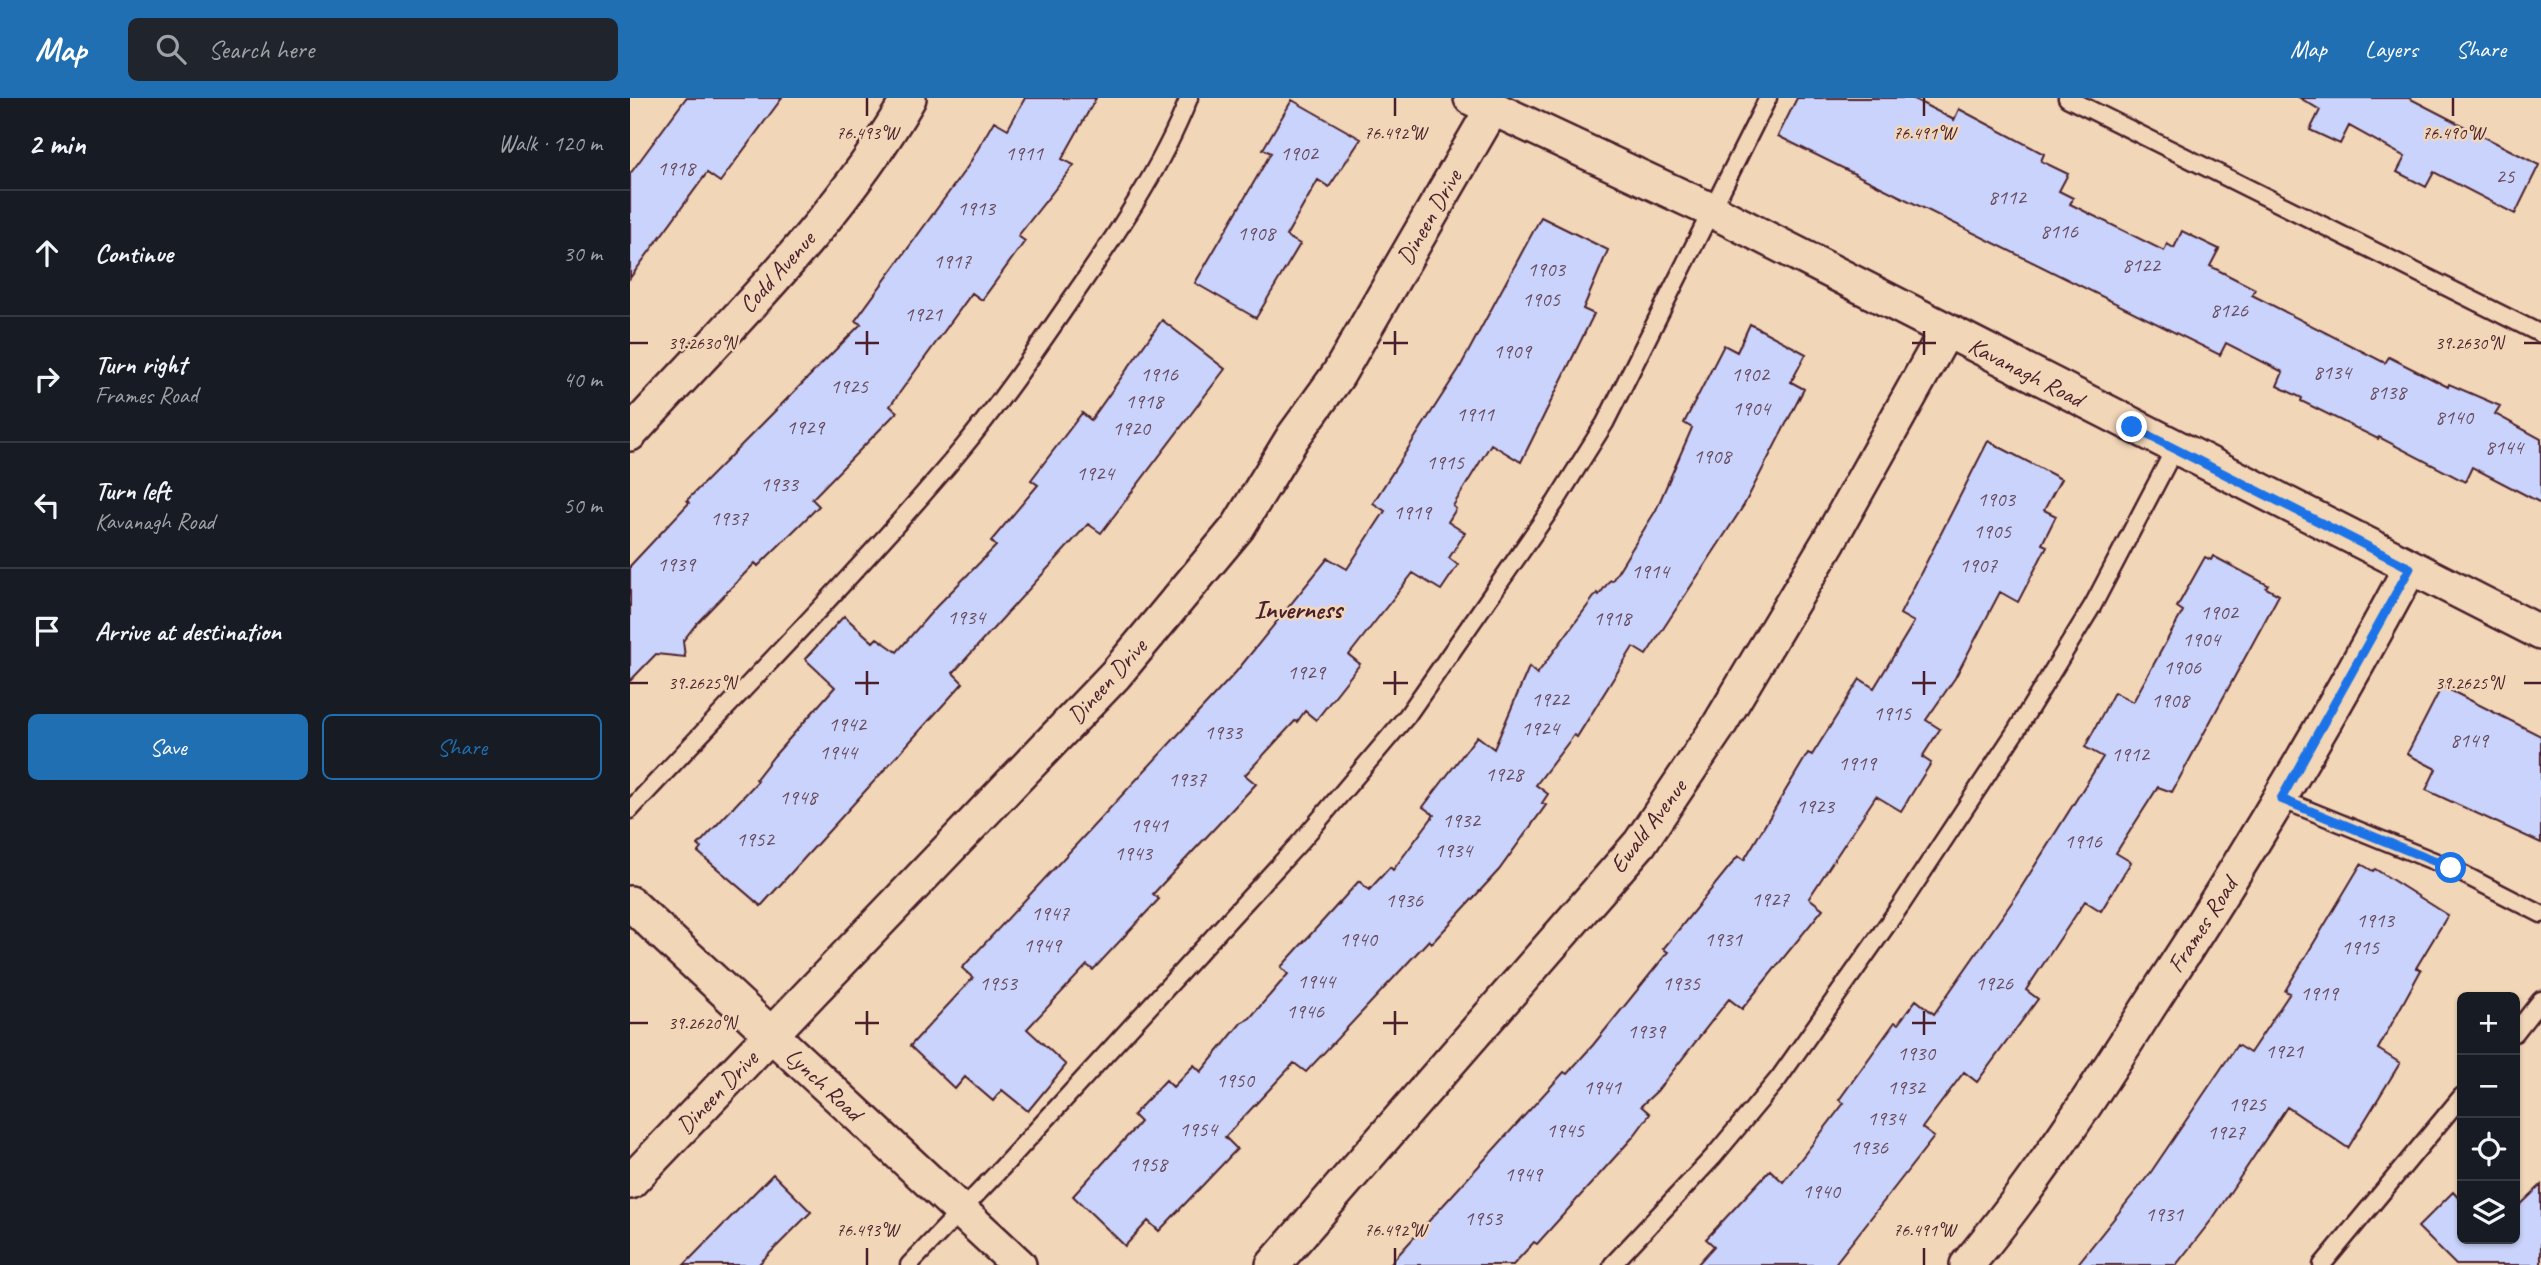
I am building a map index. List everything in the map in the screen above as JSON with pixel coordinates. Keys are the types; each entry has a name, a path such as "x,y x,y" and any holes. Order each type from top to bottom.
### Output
{"street":[{"name":"Codd Avenue","path":"630,435 819,225 887,137 909,98"},
{"name":"Kavanagh Road","path":"1481,104 1713,211 2541,633"},
{"name":"Dineen Drive","path":"630,1182 1115,676 1238,527 1293,438 1338,375 1481,104"},
{"name":"Ewald Avenue","path":"1273,1265 1640,843 1732,704 1829,541 1946,331"},
{"name":"Frames Road","path":"1967,1265 2002,1223 2086,1105 2281,799 2410,568"},
{"name":"Lynch Road","path":"630,903 1018,1265"}],"lane":[{"path":"630,810 859,565 956,455 1022,371 1096,263 1173,139 1189,98"},
{"path":"909,1265 961,1212 1303,839 1407,716 1555,503 1605,422 1769,98"},
{"path":"2067,98 2541,334"},
{"path":"1612,1265 1713,1157 1779,1078 1901,905 2016,731 2093,605 2175,448"},
{"path":"2281,799 2451,868 2541,914"},
{"path":"2520,1027 2541,1000"},
{"path":"2322,1265 2457,1102"}],"building":[{"path":"686,98 782,98 720,182 707,173 630,278 630,174"},
{"path":"1025,98 1096,98 1062,159 1074,165 1018,236 1025,241 982,300 972,293 890,406 897,412 812,499 819,506 758,566 755,563 697,623 683,641 685,657 656,654 630,681 630,566 689,503 687,500 861,324 855,321 968,166 994,121 1008,129"},
{"path":"1797,98 1912,98 1954,120 1959,109 2044,154 2041,161 2068,174 2059,191 2073,198 2070,204 2164,251 2167,244 2174,248 2182,231 2219,249 2210,266 2255,289 2252,295 2385,363 2389,357 2448,387 2449,384 2500,406 2495,414 2541,439 2541,503 2472,467 2465,482 2379,437 2378,439 2301,401 2302,398 2277,386 2283,372 2226,343 2220,355 1778,136"},
{"path":"2300,98 2409,98 2539,165 2515,214 2434,172 2426,187 2397,172 2405,157 2349,126 2340,144 2310,130 2320,110"},
{"path":"1292,100 1361,139 1329,187 1318,180 1286,236 1300,244 1256,318 1195,283 1271,153 1263,149"},
{"path":"1541,217 1608,250 1583,309 1594,314 1521,462 1491,444 1453,506 1456,509 1448,522 1465,533 1449,558 1458,565 1441,590 1413,573 1349,655 1360,664 1316,720 1305,711 1297,722 1295,721 1245,775 1256,784 1153,894 1159,899 1093,970 1087,965 1027,1029 1066,1065 1028,1111 1002,1090 993,1101 965,1077 955,1089 910,1046 973,978 962,968 1236,672 1328,558 1347,569 1385,511 1373,503 1459,369"},
{"path":"1162,320 1225,369 1101,533 1088,524 953,673 963,683 761,906 698,852 701,848 698,845 758,781 756,779 774,756 835,687 805,659 844,616 873,642 877,638 897,652 936,607 996,546 991,541 1038,485 1031,480 1082,413 1091,420"},
{"path":"1750,324 1806,354 1791,382 1804,389 1744,505 1646,655 1633,647 1577,737 1574,735 1536,785 1548,794 1542,803 1546,805 1499,870 1432,943 1429,940 1306,1072 1294,1063 1225,1137 1237,1149 1159,1231 1148,1221 1125,1246 1073,1196 1140,1122 1133,1115 1166,1080 1173,1087 1194,1065 1201,1072 1241,1023 1250,1018 1288,974 1281,967 1359,881 1369,890 1390,867 1393,870 1434,815 1423,807 1477,736 1494,749 1529,667 1537,674 1597,593 1599,595 1610,580 1612,581 1656,510 1692,428 1684,423 1724,345 1737,352"},
{"path":"1988,441 2061,479 2044,510 2056,516 2042,544 2047,546 2018,602 2000,592 1955,678 1926,720 1940,729 1922,757 1931,763 1901,811 1876,796 1809,898 1823,909 1742,1009 1729,999 1657,1091 1641,1106 1650,1114 1633,1137 1537,1244 1534,1242 1513,1265 1389,1265 1564,1072 1567,1074 1593,1045 1668,952 1663,949 1738,856 1744,860 1808,753 1812,755 1860,679 1874,688 1914,622 1900,614"},
{"path":"2213,556 2268,585 2266,588 2279,595 2172,792 2158,787 2116,853 2131,862 2101,911 2085,901 2026,990 2038,999 1977,1082 1964,1072 1922,1128 1934,1137 1834,1265 1697,1265 1714,1246 1706,1239 1770,1170 1783,1182 1844,1103 1839,1100 1895,1022 1898,1024 1916,1000 1934,1014 2012,902 2103,757 2085,747 2114,692 2133,702 2183,611 2177,607 2205,557 2211,560"},
{"path":"2442,686 2541,736 2541,843 2426,790 2436,769 2407,754"},
{"path":"2361,864 2373,871 2375,869 2448,915 2416,968 2421,970 2378,1049 2400,1063 2348,1148 2287,1107 2213,1218 2176,1265 2077,1265 2151,1172 2237,1045 2250,1053 2290,993 2285,991"},
{"path":"773,1174 811,1212 758,1265 684,1265"},
{"path":"2541,1185 2541,1265 2456,1265 2418,1227 2453,1192 2457,1196 2457,1244 2520,1244 2520,1205"}],"district":[{"name":"Inverness","path":"1298,609"}],"route":[{"path":"2132,427 2410,568 2281,799 2451,868"}]}
